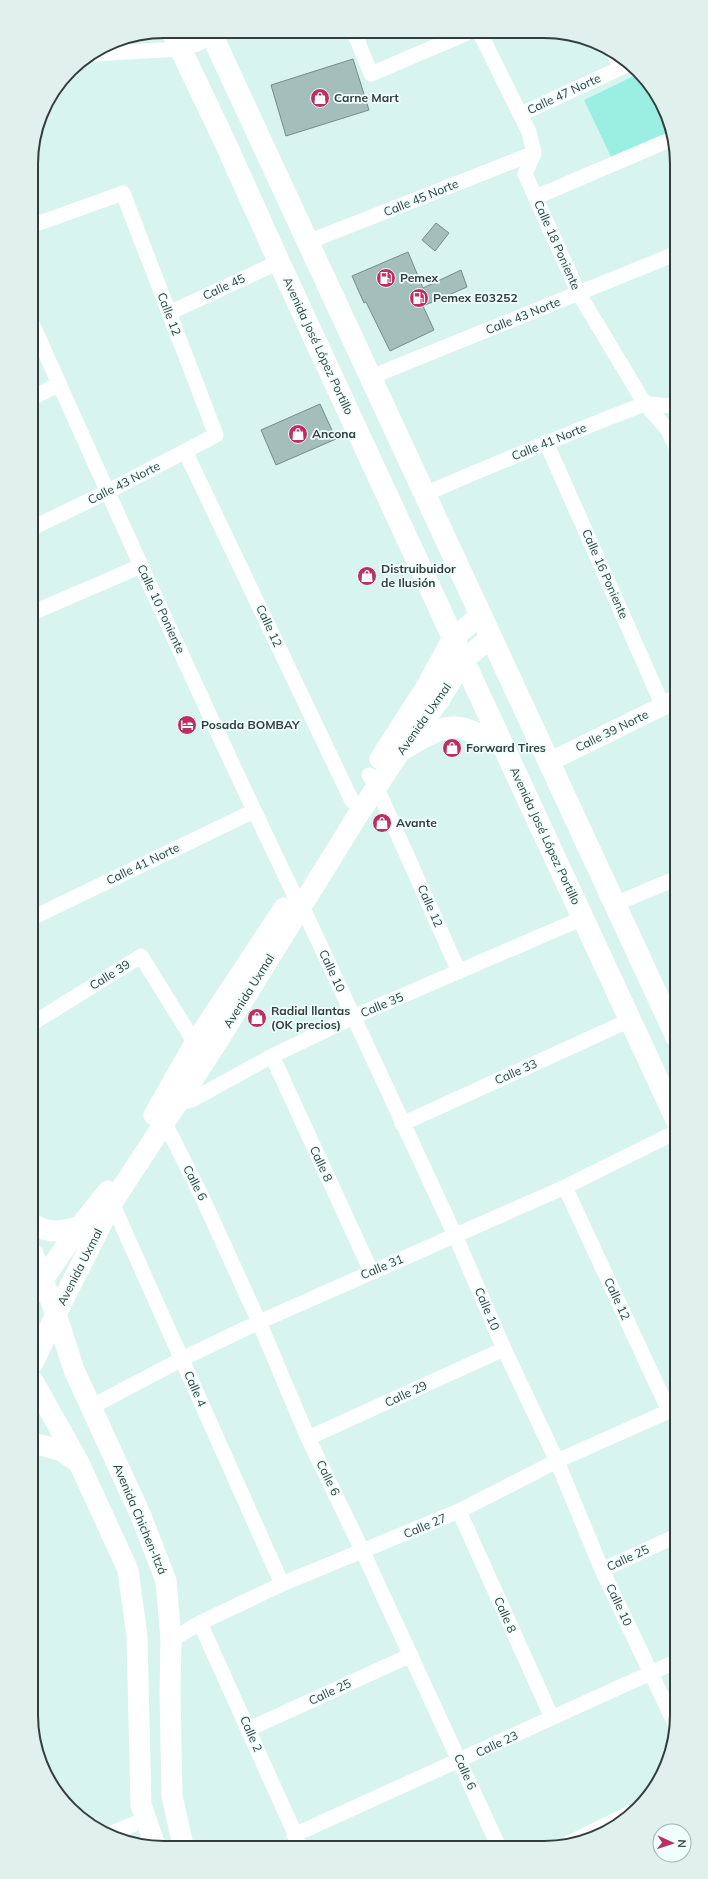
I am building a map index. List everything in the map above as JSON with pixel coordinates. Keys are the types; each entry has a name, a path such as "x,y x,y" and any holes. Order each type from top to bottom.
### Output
{"main road":[{"path":"213,38 670,1023"},
{"name":"Avenida José López Portillo","path":"176,40 224,140 502,745 670,1105"},
{"path":"224,140 234,134 240,134 246,139 255,157 305,234"},
{"name":"Avenida Uxmal","path":"172,1097 195,1043 358,815 373,782 453,638 481,615"},
{"name":"Avenida Uxmal","path":"38,1352 108,1200 298,900 352,801 373,782 401,750 440,699 464,660 491,637"},
{"path":"401,750 438,730 450,728 463,728 502,745"},
{"name":"Avenida Uxmal","path":"38,1286 80,1226 108,1200"},
{"path":"38,1226 49,1232 69,1230 80,1226"},
{"name":"Avenida Chichen-Itzá","path":"38,1286 56,1314 74,1370 141,1516 166,1581 171,1640 170,1690 172,1796 182,1841"},
{"path":"38,1390 79,1463 128,1570 137,1636 141,1805 153,1841"},
{"path":"38,1445 60,1450 79,1463"}],"street":[{"path":"109,51 176,40 197,44 205,38"},
{"path":"356,38 371,74 455,38"},
{"path":"483,38 521,114 529,132 534,153"},
{"name":"Calle 47 Norte","path":"521,114 624,67"},
{"path":"536,197 668,141"},
{"name":"Calle 45 Norte","path":"305,234 534,153"},
{"name":"Calle 18 Poniente","path":"534,153 525,174 579,294 645,404 670,434"},
{"name":"Calle 12","path":"38,223 123,193 216,435"},
{"name":"Calle 43 Norte","path":"371,377 670,256"},
{"name":"Calle 45","path":"169,313 279,262"},
{"name":"Calle 10 Poniente","path":"38,337 107,492 254,811 298,900"},
{"path":"38,395 59,384"},
{"name":"Calle 41 Norte","path":"425,494 546,442 645,404 670,406"},
{"name":"Calle 43 Norte","path":"38,525 107,492 216,435"},
{"name":"Calle 16 Poniente","path":"546,442 669,703"},
{"name":"Calle 12","path":"185,451 352,801"},
{"path":"38,610 141,566"},
{"name":"Calle 39 Norte","path":"549,762 669,703"},
{"name":"Calle 12","path":"373,782 459,972"},
{"name":"Calle 41 Norte","path":"38,915 254,811"},
{"path":"615,904 670,882"},
{"name":"Calle 10","path":"298,900 455,1235 504,1349 557,1461 602,1570 670,1714"},
{"name":"Calle 35","path":"172,1097 188,1102 272,1056 353,1017 583,918"},
{"name":"Calle 39","path":"38,1021 141,956 195,1043"},
{"name":"Calle 33","path":"402,1124 630,1020"},
{"name":"Calle 8","path":"272,1056 371,1272"},
{"name":"Calle 6","path":"160,1119 203,1199 259,1322 308,1438 363,1552 496,1841"},
{"name":"Calle 31","path":"91,1407 182,1359 259,1322 565,1187 670,1135"},
{"name":"Calle 12","path":"565,1187 670,1404"},
{"name":"Calle 4","path":"108,1200 182,1359 282,1584"},
{"name":"Calle 29","path":"308,1438 504,1349"},
{"name":"Calle 27","path":"171,1640 200,1623 282,1584 363,1552 459,1511 557,1461 670,1411"},
{"name":"Calle 8","path":"459,1511 552,1718"},
{"name":"Calle 25","path":"602,1570 670,1539"},
{"name":"Calle 2","path":"200,1623 249,1729 297,1840"},
{"name":"Calle 25","path":"249,1729 411,1655"},
{"name":"Calle 23","path":"297,1840 460,1760 670,1664"},
{"path":"116,1831 146,1819"}],"green space":[{"path":"634,76 644,87 657,108 667,136 613,161 584,100"}],"building":[{"name":"Carne Mart","path":"353,59 369,110 286,136 271,85"},
{"name":"Pemex","path":"436,223 449,233 435,251 422,240"},
{"path":"408,252 423,288 461,270 467,287 423,306 434,330 390,351 366,302 364,303 352,276"},
{"name":"Ancona","path":"320,404 336,439 276,465 261,430"}],"place":[{"name":"Carne Mart","path":"320,98"},
{"name":"Pemex","path":"386,278"},
{"name":"Pemex E03252","path":"419,298"},
{"name":"Ancona","path":"298,434"},
{"name":"Distruibuidor de Ilusión","path":"367,576"},
{"name":"Posada BOMBAY","path":"187,725"},
{"name":"Forward Tires","path":"452,748"},
{"name":"Avante","path":"382,823"},
{"name":"Radial llantas (OK precios)","path":"257,1018"}]}
